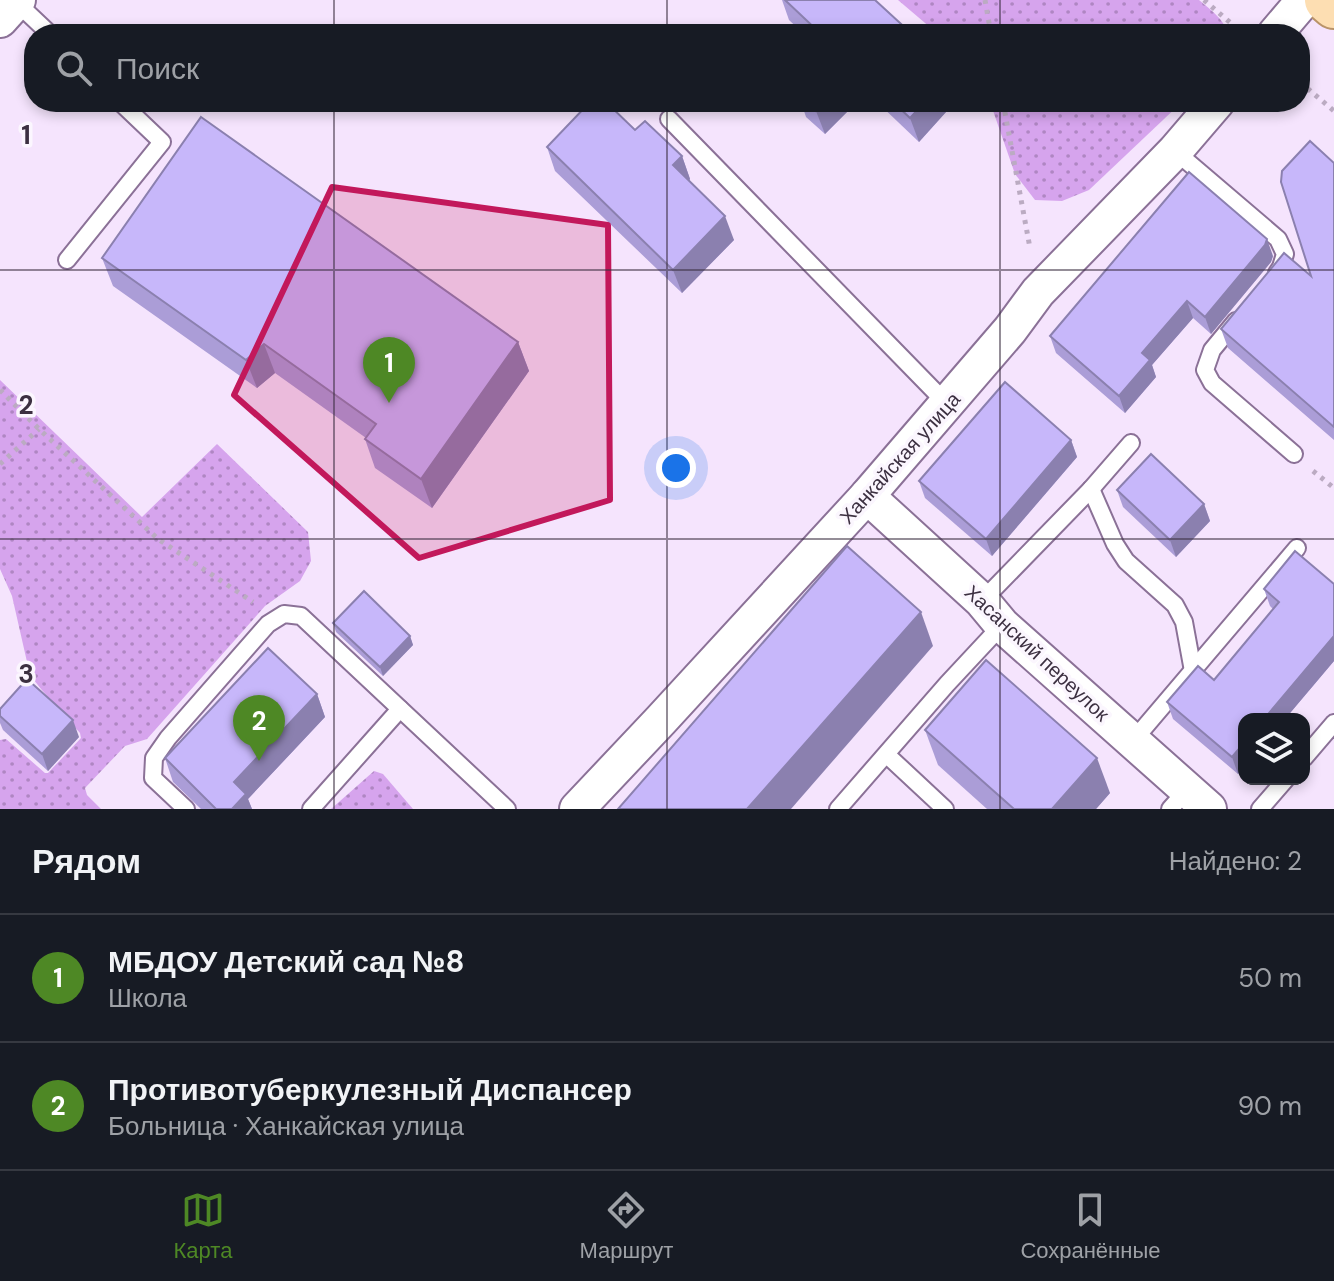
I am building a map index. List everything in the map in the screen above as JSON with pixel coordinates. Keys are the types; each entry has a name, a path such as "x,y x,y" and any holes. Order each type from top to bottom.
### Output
{"main road":[{"path":"1327,0 1334,6"}],"street":[{"path":"1284,24 1304,0"},
{"name":"Ханкайская улица","path":"577,809 867,496 948,405 1038,292 1175,151 1208,112"},
{"name":"Хасанский переулок","path":"867,496 1132,742 1189,803"}],"lane":[{"path":"11,7 36,24"},
{"path":"67,260 162,142 130,112"},
{"path":"669,119 948,405"},
{"path":"1175,151 1278,239 1285,254 1281,267 1212,350 1205,370 1212,383 1294,454"},
{"path":"838,809 947,684 992,613 1131,443"},
{"path":"1091,489 1115,544 1126,561 1175,605 1184,622 1193,671"},
{"path":"1132,742 1297,548"},
{"path":"186,809 153,778 154,758 268,624 284,614 301,616 507,809"},
{"path":"311,809 400,709"},
{"path":"1310,751 1334,723"},
{"path":"887,755 945,809"},
{"path":"1260,809 1281,785"}],"path":[{"path":"985,0 989,24"},
{"path":"1204,0 1232,24"},
{"path":"1310,91 1334,111"},
{"path":"1005,112 1038,292"},
{"path":"0,390 158,539 277,618"},
{"path":"0,464 39,429"}],"highlighted area":[{"path":"332,187 608,225 610,500 419,558 234,395"}],"shaded area":[{"path":"898,0 1199,0 1223,24 926,24"},
{"path":"993,112 1171,112 1089,190 1062,201 1035,200 1015,174"},
{"path":"0,380 142,517 217,444 308,532 311,561 300,581 265,606 147,739 125,746 85,788 87,795 101,809 0,809 0,740 6,739 48,773 81,738 30,675 12,596 0,569"},
{"path":"374,771 383,774 413,809 331,809"}],"building":[{"path":"785,0 875,0 901,24 810,24"},
{"path":"580,112 616,112 635,130 645,121 682,156 673,165 725,216 673,270 547,147"},
{"path":"201,117 518,342 421,479 365,439 376,424 264,344 246,360 102,258"},
{"path":"1310,141 1334,163 1334,427 1221,329 1284,253 1311,276 1281,182 1282,171"},
{"path":"1189,172 1267,239 1205,317 1187,301 1142,353 1150,360 1119,396 1050,336"},
{"path":"1005,382 1071,440 986,539 919,481"},
{"path":"1151,454 1204,504 1170,540 1117,490"},
{"path":"847,546 921,612 747,809 618,809"},
{"path":"1295,551 1334,584 1334,636 1269,713 1238,713 1238,750 1232,757 1167,702 1198,666 1214,680 1279,602 1264,589"},
{"path":"364,591 410,636 380,667 333,623"},
{"path":"268,648 317,694 234,782 246,794 232,809 216,809 165,758"},
{"path":"986,660 1097,758 1052,809 1014,809 925,730"},
{"path":"27,679 73,720 42,754 0,716 0,709"}],"place":[{"name":"МБДОУ Детский сад №8","path":"389,403"},
{"name":"Противотуберкулезный Диспансер","path":"259,761"}]}
